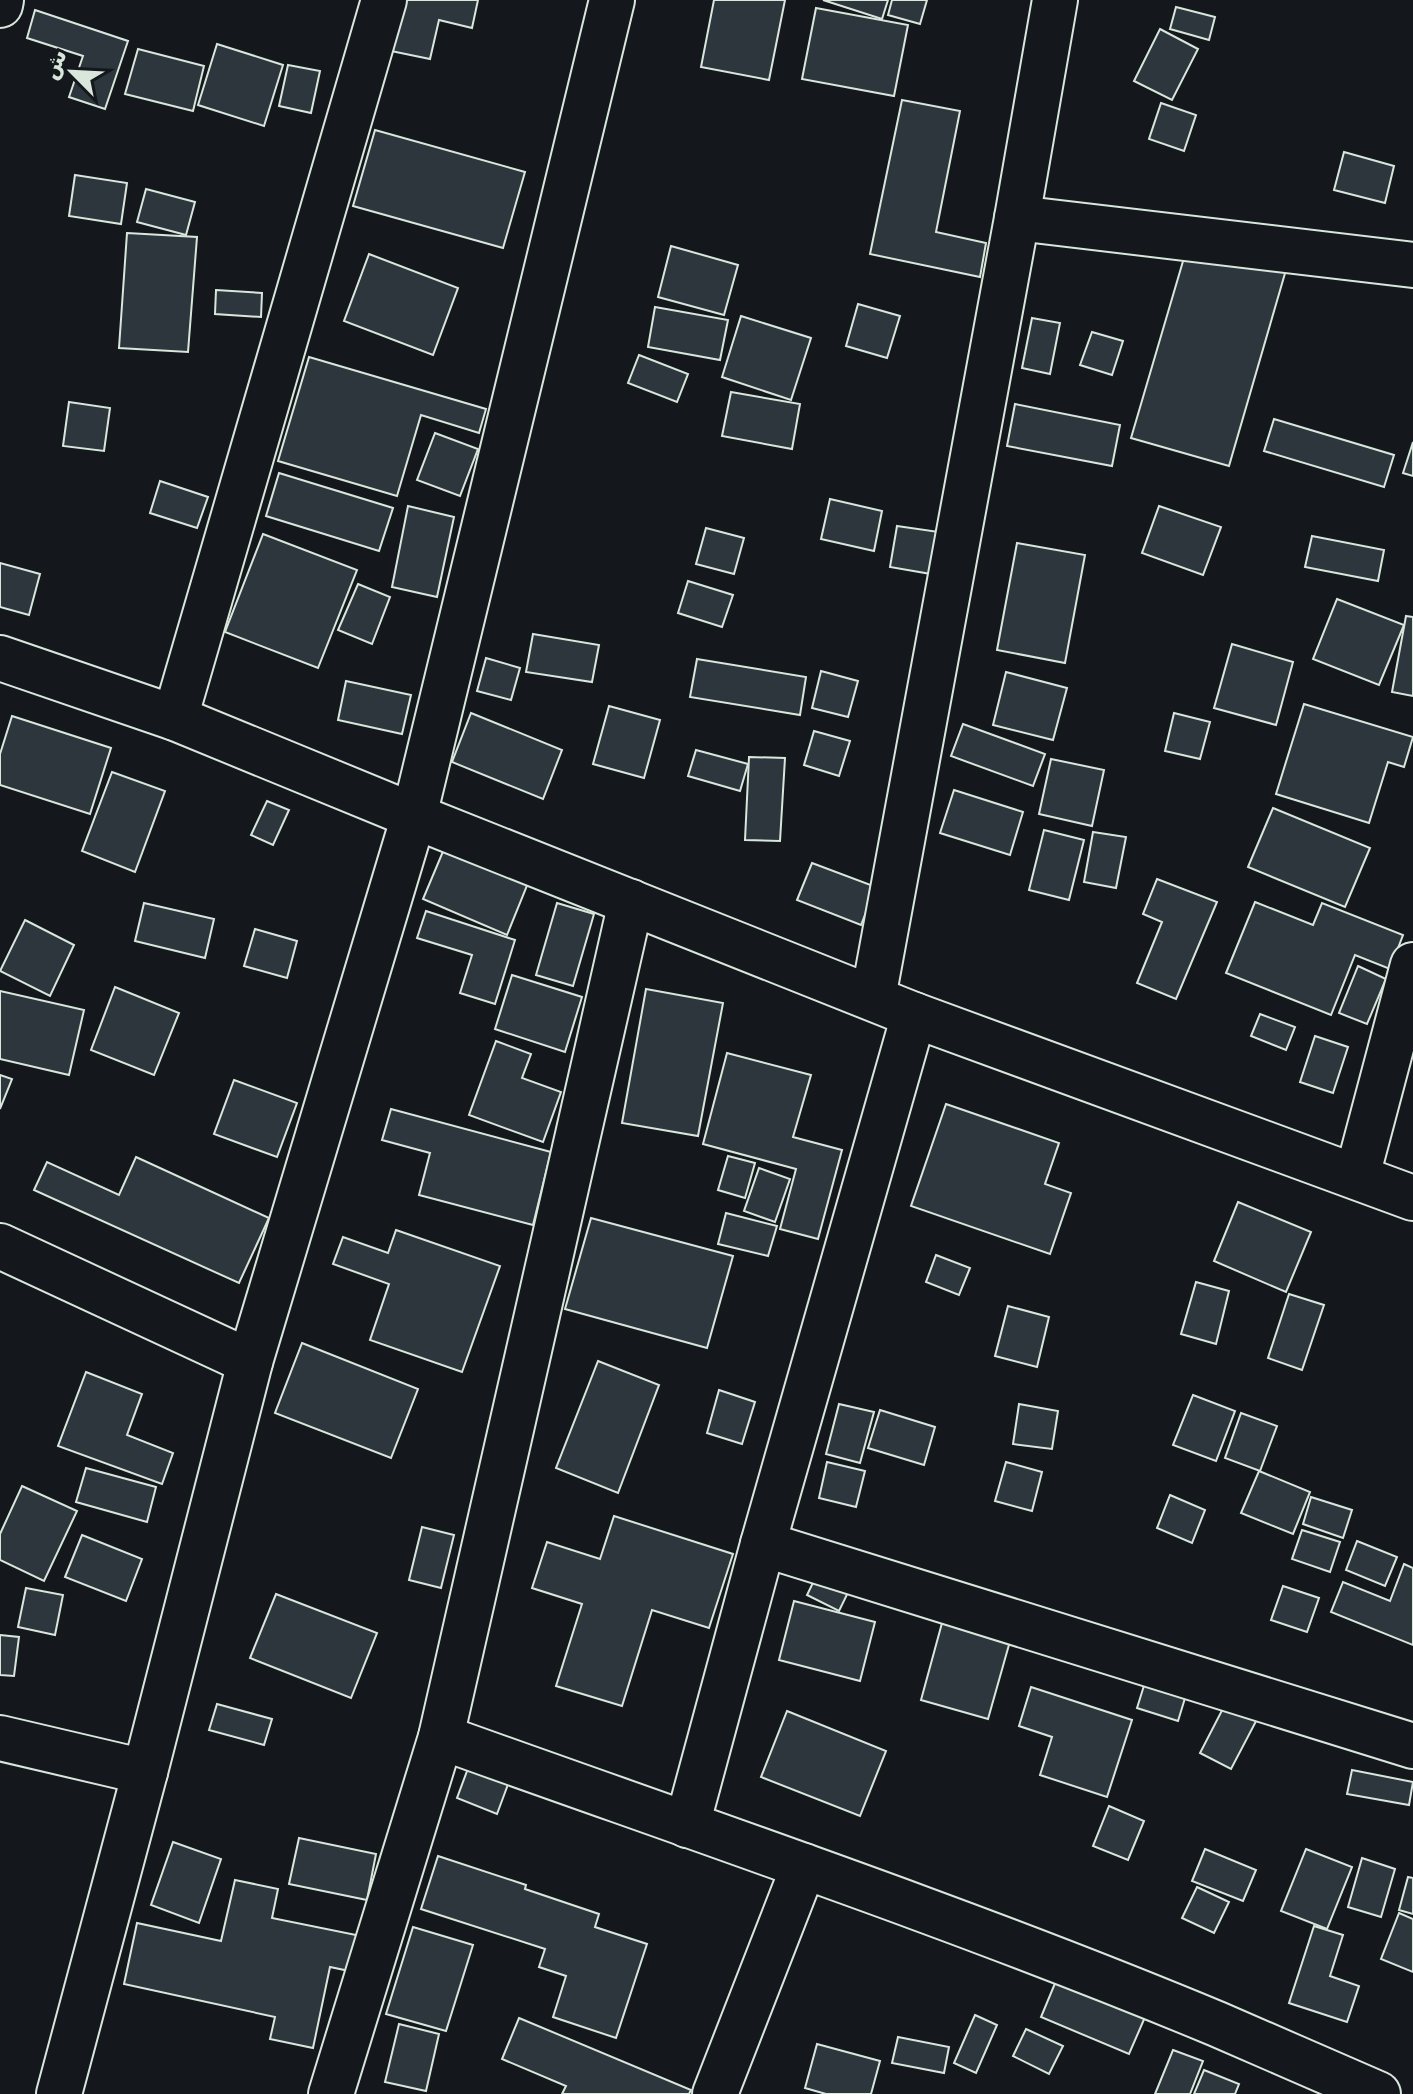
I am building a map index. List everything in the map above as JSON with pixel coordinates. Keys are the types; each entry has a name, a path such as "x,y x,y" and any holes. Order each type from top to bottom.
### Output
{"street":[{"path":"175,718 384,0"},
{"path":"59,2094 250,1362 414,816 612,0"},
{"path":"873,998 1055,0"},
{"path":"1017,218 1413,265"},
{"path":"0,658 175,718 914,1015 1413,1198"},
{"path":"331,2094 441,1737 631,902"},
{"path":"1357,1176 1413,965"},
{"path":"687,1825 763,1544 914,1015"},
{"path":"0,1246 250,1362"},
{"path":"763,1544 1413,1746"},
{"path":"441,1737 804,1866 1055,1960 1187,2012 1378,2094"},
{"path":"0,1738 145,1772"},
{"path":"715,2094 804,1866"}],"building":[{"path":"403,0 478,0 472,28 439,20 430,59 391,51"},
{"path":"714,0 785,0 769,80 701,67"},
{"path":"823,0 888,0 882,19"},
{"path":"892,0 927,0 920,24 888,15"},
{"path":"1176,7 1215,17 1209,40 1170,29"},
{"path":"816,8 908,25 894,96 802,79"},
{"path":"35,10 128,41 105,109 69,97 83,56 27,38"},
{"path":"1160,29 1198,49 1172,100 1134,81"},
{"path":"217,44 283,65 264,126 198,105"},
{"path":"138,49 204,66 193,111 125,94"},
{"path":"288,65 320,71 311,113 279,106"},
{"path":"902,100 960,111 936,232 986,243 980,277 870,254"},
{"path":"1161,103 1196,115 1184,151 1149,139"},
{"path":"375,130 525,172 503,248 353,206"},
{"path":"1344,152 1394,166 1385,203 1334,190"},
{"path":"75,175 127,183 121,224 69,216"},
{"path":"146,189 195,202 186,235 137,222"},
{"path":"127,233 197,237 188,352 119,348"},
{"path":"1191,234 1288,263 1229,466 1131,438"},
{"path":"671,246 738,265 724,315 658,297"},
{"path":"369,254 458,288 433,355 344,321"},
{"path":"216,290 262,293 261,317 215,314"},
{"path":"858,304 900,316 887,358 846,346"},
{"path":"655,307 728,320 720,360 648,347"},
{"path":"741,316 811,338 791,400 722,377"},
{"path":"1032,318 1060,323 1050,374 1022,368"},
{"path":"1092,332 1123,341 1112,375 1080,365"},
{"path":"639,355 688,374 677,402 628,383"},
{"path":"309,357 486,409 479,433 421,415 397,496 278,461"},
{"path":"731,392 800,404 792,449 722,436"},
{"path":"69,402 110,408 104,451 63,446"},
{"path":"1015,404 1120,425 1112,466 1007,446"},
{"path":"1274,419 1394,455 1384,487 1264,451"},
{"path":"435,433 478,449 460,496 417,480"},
{"path":"1413,442 1413,476 1403,473"},
{"path":"279,473 393,508 379,551 266,516"},
{"path":"160,481 208,497 197,528 150,513"},
{"path":"830,499 882,511 874,551 821,539"},
{"path":"408,506 454,517 437,597 392,587"},
{"path":"1159,506 1221,527 1203,575 1142,553"},
{"path":"897,526 939,532 931,574 890,567"},
{"path":"706,528 744,538 734,574 696,564"},
{"path":"263,534 357,570 318,668 225,632"},
{"path":"1312,536 1384,550 1378,581 1305,567"},
{"path":"1017,543 1085,555 1065,663 997,650"},
{"path":"0,563 40,574 29,615 0,607"},
{"path":"688,581 733,595 722,627 678,613"},
{"path":"358,584 390,597 372,644 338,630"},
{"path":"1337,599 1404,625 1379,685 1313,659"},
{"path":"1406,616 1413,617 1413,696 1392,692"},
{"path":"533,634 599,645 592,682 526,672"},
{"path":"1232,644 1293,662 1276,725 1214,708"},
{"path":"486,658 520,668 511,700 477,691"},
{"path":"697,659 806,677 800,715 690,697"},
{"path":"821,671 858,681 848,717 812,708"},
{"path":"1006,672 1067,688 1053,740 993,725"},
{"path":"346,681 411,695 402,734 338,720"},
{"path":"1304,704 1413,737 1404,767 1388,762 1369,823 1276,794"},
{"path":"609,706 660,720 644,778 593,764"},
{"path":"471,713 562,750 543,799 452,762"},
{"path":"1174,713 1210,722 1200,759 1165,751"},
{"path":"12,716 111,748 90,814 0,785 0,754"},
{"path":"963,724 1045,754 1033,786 951,756"},
{"path":"814,731 850,741 839,776 804,765"},
{"path":"696,750 748,764 740,791 688,776"},
{"path":"749,757 785,758 780,841 745,840"},
{"path":"1051,759 1104,770 1092,826 1039,814"},
{"path":"112,772 165,791 135,872 82,851"},
{"path":"954,790 1023,812 1010,855 940,833"},
{"path":"267,801 289,810 273,845 251,835"},
{"path":"1273,808 1370,848 1345,907 1248,867"},
{"path":"1044,830 1084,840 1069,900 1029,890"},
{"path":"1093,832 1126,837 1116,888 1084,882"},
{"path":"444,849 528,883 507,935 423,899"},
{"path":"812,863 876,887 861,925 797,900"},
{"path":"1157,879 1217,902 1176,999 1137,983 1162,922 1143,914"},
{"path":"1255,902 1313,925 1322,903 1403,935 1390,969 1355,955 1331,1015 1226,973"},
{"path":"144,903 214,919 205,958 135,941"},
{"path":"557,903 594,914 573,986 536,975"},
{"path":"426,911 515,940 495,1004 460,993 472,955 417,938"},
{"path":"25,920 74,945 50,996 0,971"},
{"path":"255,929 297,941 287,978 244,966"},
{"path":"1358,966 1386,979 1367,1024 1339,1013"},
{"path":"512,975 582,997 565,1052 495,1029"},
{"path":"115,987 179,1013 154,1075 91,1050"},
{"path":"646,989 723,1003 698,1136 622,1123"},
{"path":"0,991 84,1010 69,1075 0,1059"},
{"path":"1260,1014 1295,1027 1286,1050 1251,1036"},
{"path":"1315,1036 1348,1047 1333,1093 1300,1082"},
{"path":"496,1041 531,1054 522,1078 561,1092 543,1142 469,1115"},
{"path":"727,1053 811,1075 793,1137 842,1150 818,1239 780,1229 796,1169 703,1144"},
{"path":"0,1075 12,1079 0,1109"},
{"path":"234,1080 297,1103 277,1157 214,1134"},
{"path":"946,1104 1059,1143 1045,1184 1071,1193 1050,1254 911,1206"},
{"path":"391,1109 551,1152 533,1225 419,1195 430,1153 382,1140"},
{"path":"728,1156 755,1163 745,1198 718,1190"},
{"path":"136,1157 269,1218 239,1283 34,1190 47,1162 119,1195"},
{"path":"759,1168 790,1179 775,1222 744,1211"},
{"path":"1238,1202 1311,1232 1286,1292 1214,1261"},
{"path":"726,1213 777,1226 768,1256 718,1244"},
{"path":"591,1218 733,1256 707,1348 565,1309"},
{"path":"396,1230 500,1266 462,1372 370,1340 389,1284 333,1264 343,1237 388,1253"},
{"path":"936,1255 970,1268 959,1295 926,1282"},
{"path":"1196,1282 1229,1291 1216,1344 1181,1334"},
{"path":"1289,1294 1324,1305 1302,1370 1268,1358"},
{"path":"1008,1306 1049,1317 1037,1367 995,1356"},
{"path":"302,1343 418,1389 391,1458 275,1413"},
{"path":"598,1361 659,1385 618,1493 556,1468"},
{"path":"86,1372 142,1394 127,1435 173,1453 162,1484 58,1446"},
{"path":"719,1390 755,1402 742,1444 707,1433"},
{"path":"1193,1395 1235,1411 1216,1461 1173,1445"},
{"path":"839,1404 874,1412 860,1463 826,1454"},
{"path":"1019,1404 1058,1411 1052,1449 1013,1444"},
{"path":"880,1410 935,1427 924,1465 868,1448"},
{"path":"1241,1413 1277,1426 1260,1471 1225,1458"},
{"path":"827,1462 865,1471 856,1507 819,1498"},
{"path":"1006,1462 1042,1472 1032,1511 995,1501"},
{"path":"86,1468 156,1487 147,1522 76,1502"},
{"path":"1259,1471 1310,1492 1293,1534 1241,1513"},
{"path":"22,1486 77,1511 44,1581 0,1560 0,1534"},
{"path":"1170,1495 1205,1510 1192,1543 1157,1528"},
{"path":"1311,1497 1352,1510 1343,1538 1303,1524"},
{"path":"614,1516 733,1554 709,1628 652,1610 622,1706 556,1686 582,1604 532,1588 547,1542 600,1559"},
{"path":"422,1527 454,1535 441,1588 409,1580"},
{"path":"1302,1530 1340,1542 1330,1572 1292,1559"},
{"path":"82,1535 142,1559 126,1601 65,1577"},
{"path":"1357,1541 1397,1557 1385,1586 1346,1570"},
{"path":"825,1558 857,1574 839,1611 807,1595"},
{"path":"1404,1564 1413,1568 1413,1645 1331,1612 1343,1582 1390,1601"},
{"path":"1283,1586 1319,1598 1307,1632 1271,1620"},
{"path":"26,1588 63,1595 55,1635 18,1627"},
{"path":"276,1594 377,1633 351,1698 250,1658"},
{"path":"794,1601 875,1622 860,1681 779,1660"},
{"path":"948,1601 1016,1620 988,1719 921,1700"},
{"path":"0,1635 19,1637 14,1676 0,1675"},
{"path":"1152,1660 1193,1672 1178,1721 1137,1708"},
{"path":"1031,1687 1132,1720 1107,1797 1040,1775 1052,1737 1019,1726"},
{"path":"1233,1689 1264,1706 1231,1769 1200,1753"},
{"path":"217,1704 272,1719 264,1745 209,1730"},
{"path":"787,1711 886,1751 860,1816 761,1777"},
{"path":"470,1763 510,1779 497,1814 457,1798"},
{"path":"1352,1770 1413,1782 1409,1805 1347,1794"},
{"path":"1109,1806 1144,1821 1128,1860 1093,1846"},
{"path":"299,1838 376,1854 367,1900 289,1884"},
{"path":"173,1842 221,1859 199,1923 151,1905"},
{"path":"1205,1849 1256,1870 1243,1901 1192,1881"},
{"path":"1306,1849 1352,1867 1327,1929 1281,1911"},
{"path":"438,1856 526,1885 525,1889 599,1914 595,1927 647,1944 616,2038 553,2017 566,1976 539,1967 545,1949 421,1909"},
{"path":"1362,1858 1395,1869 1381,1917 1348,1907"},
{"path":"1408,1877 1413,1878 1413,1914 1399,1910"},
{"path":"235,1880 278,1889 272,1918 361,1936 354,1972 330,1967 313,2048 270,2039 275,2017 124,1984 137,1923 221,1941"},
{"path":"1197,1887 1229,1902 1214,1933 1182,1918"},
{"path":"1399,1913 1413,1919 1413,1972 1381,1959"},
{"path":"1314,1926 1343,1935 1330,1976 1359,1986 1347,2022 1289,2003"},
{"path":"413,1927 473,1945 446,2031 386,2014"},
{"path":"1063,1964 1152,2001 1129,2054 1041,2017"},
{"path":"975,2015 997,2025 976,2073 954,2063"},
{"path":"519,2018 691,2090 689,2094 562,2094 566,2086 502,2059"},
{"path":"399,2024 439,2034 426,2091 385,2082"},
{"path":"1026,2029 1063,2046 1049,2074 1013,2056"},
{"path":"898,2037 949,2047 944,2073 892,2063"},
{"path":"817,2044 880,2061 871,2094 826,2094 805,2088"},
{"path":"1173,2050 1203,2061 1190,2094 1155,2094"},
{"path":"1204,2070 1239,2084 1235,2094 1194,2094"}]}
